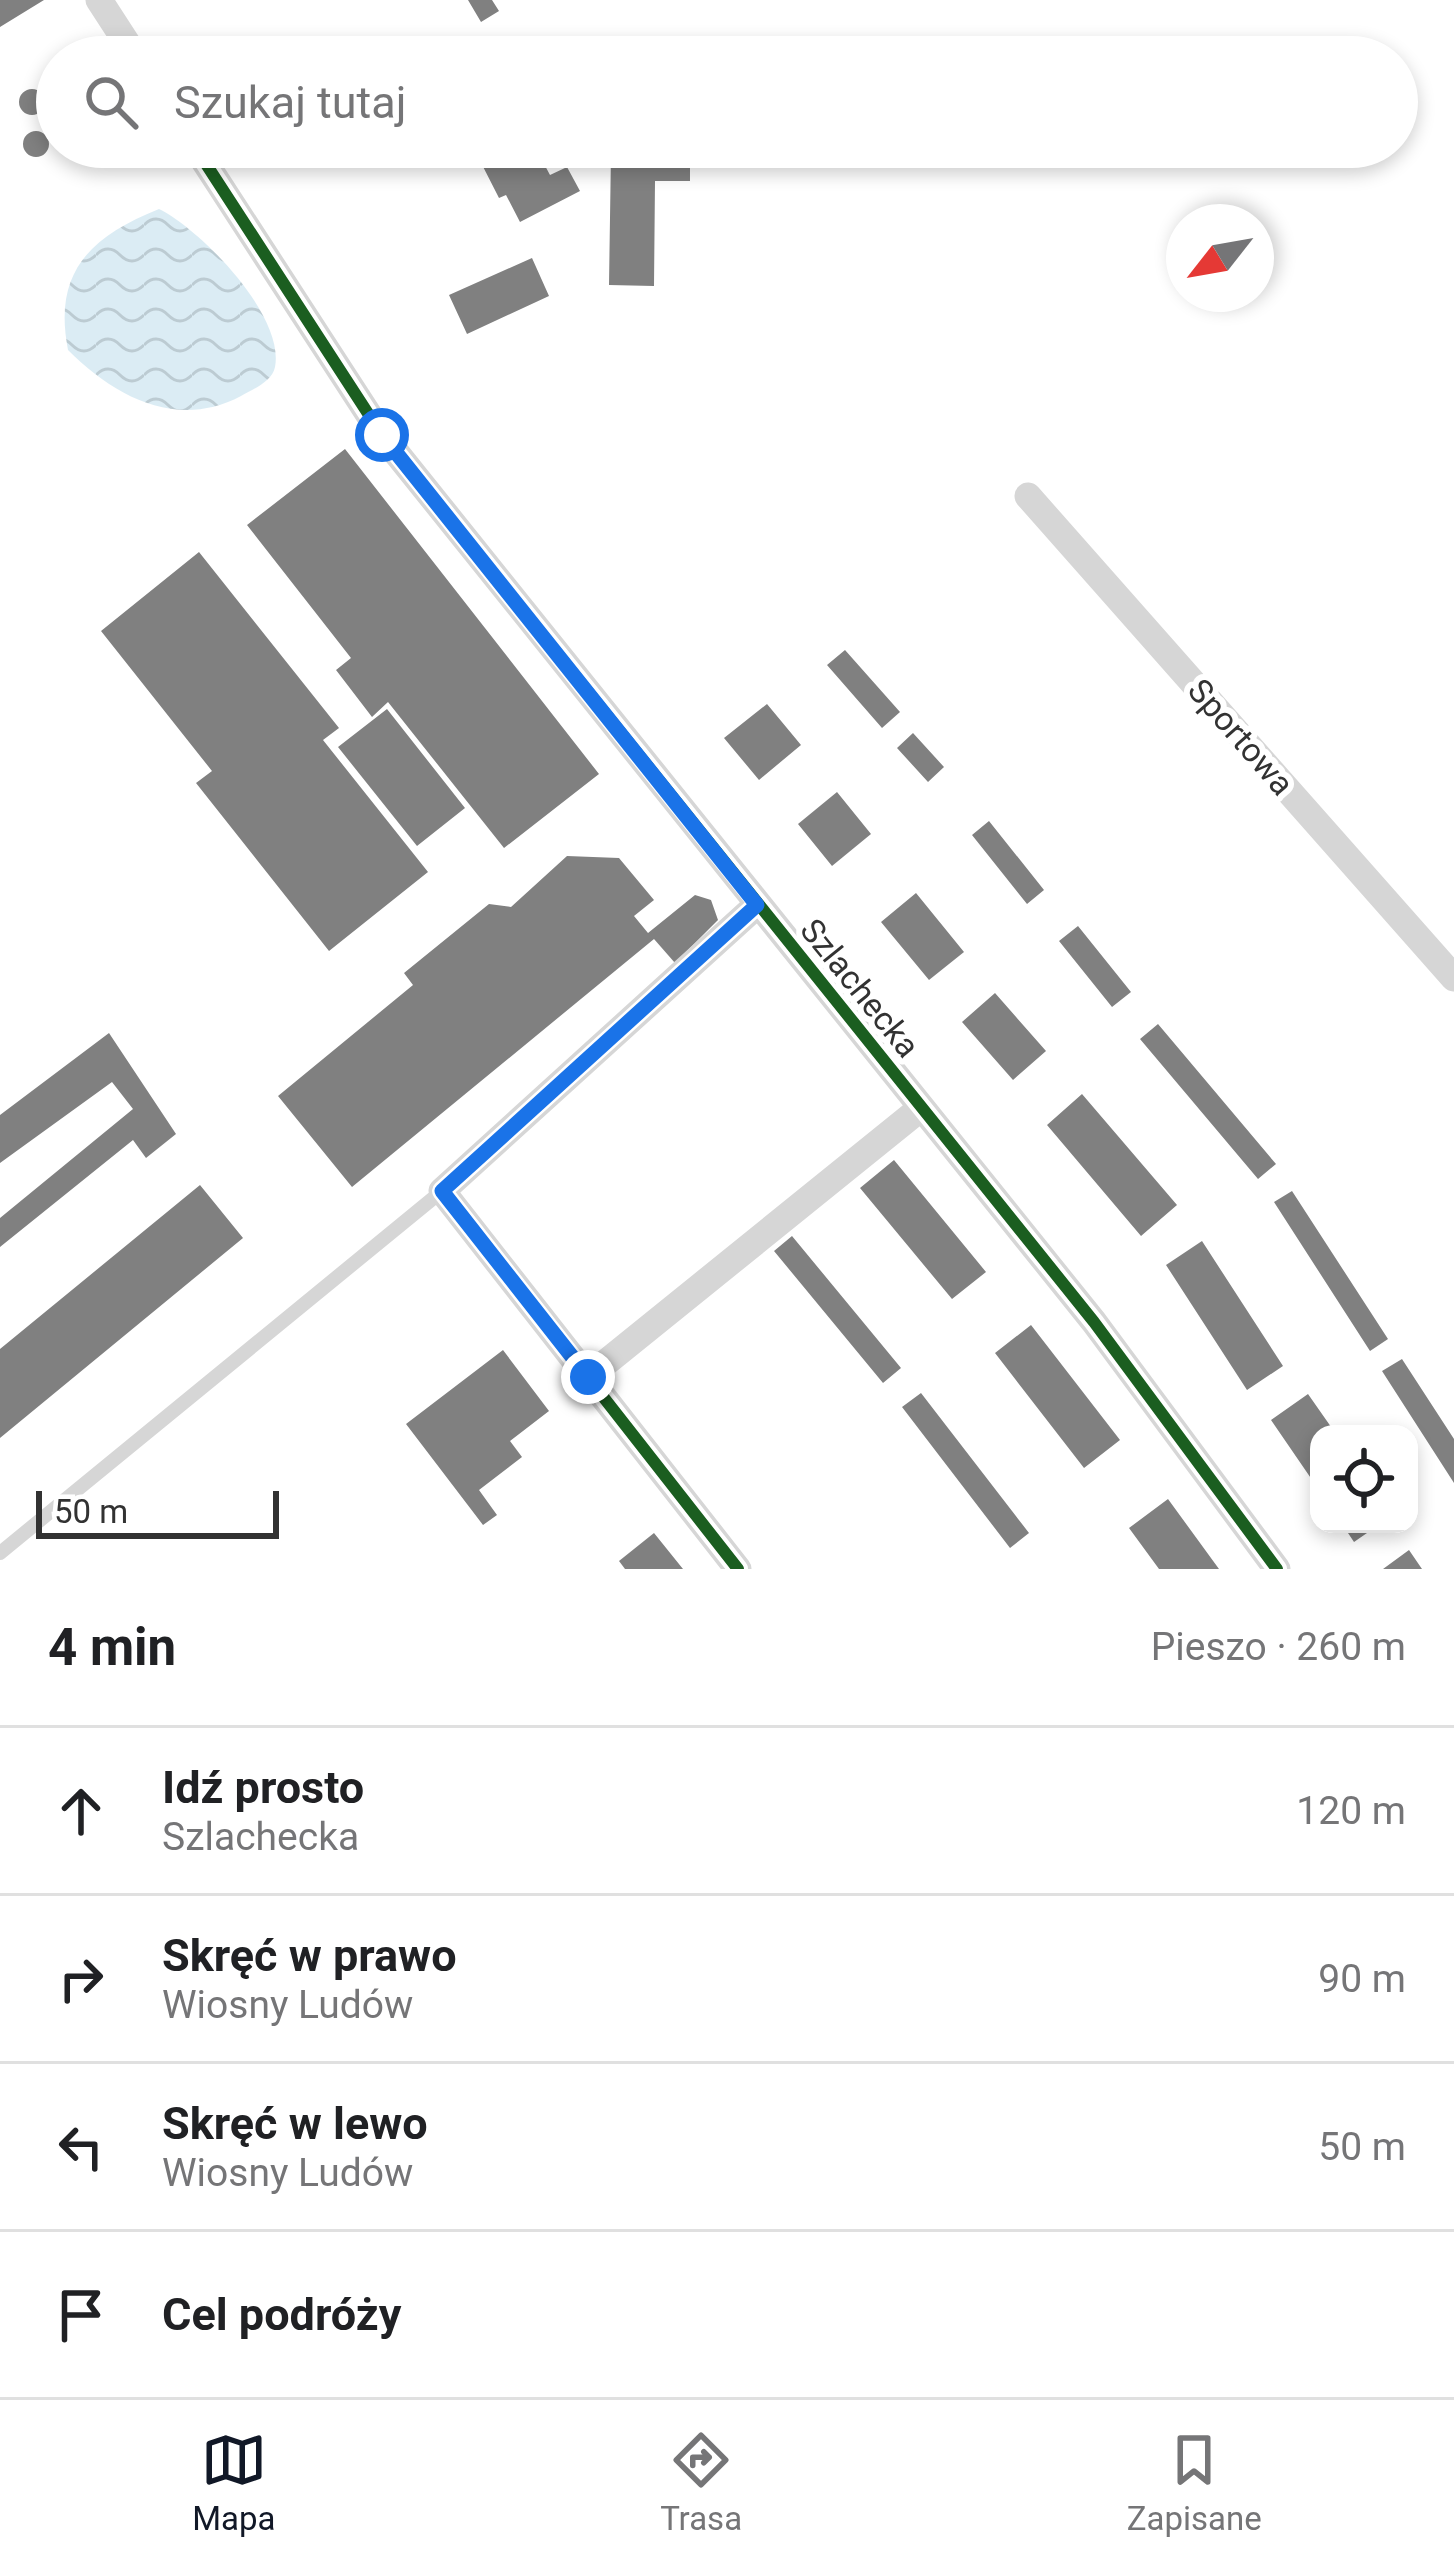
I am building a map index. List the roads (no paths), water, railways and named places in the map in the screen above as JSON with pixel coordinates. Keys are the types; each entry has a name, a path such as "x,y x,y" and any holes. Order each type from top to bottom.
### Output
{"street":[{"path":"99,0 122,36"},
{"name":"Szlachecka","path":"209,168 382,435 1094,1322 1277,1569"},
{"name":"Sportowa","path":"1028,496 1454,978"},
{"path":"738,1569 442,1191 757,905"},
{"path":"588,1377 922,1108"}],"lane":[{"path":"0,1553 442,1191"}],"water":[{"path":"159,209 196,235 236,276 254,299 275,346 270,377 217,406 171,409 148,403 106,382 68,350 66,299 82,261 113,232"}]}
